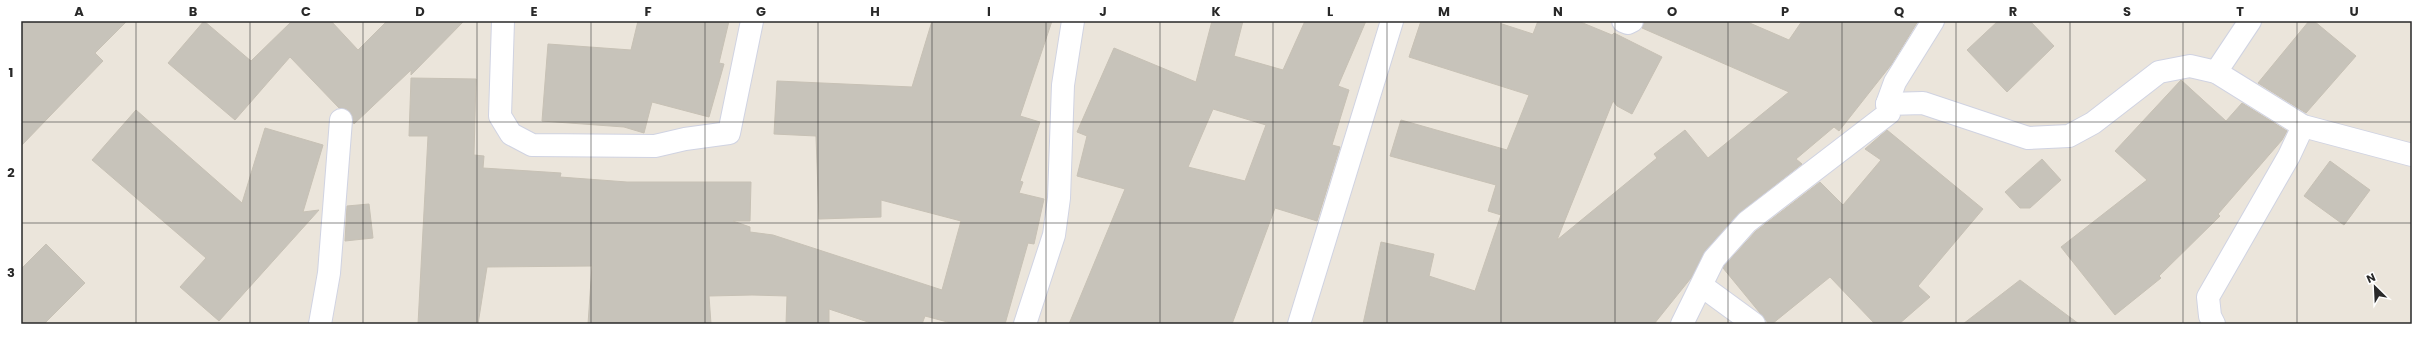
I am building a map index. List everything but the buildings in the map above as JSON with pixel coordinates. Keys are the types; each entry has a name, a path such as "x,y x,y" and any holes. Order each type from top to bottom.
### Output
{"street":[{"path":"503,21 500,116 511,134 532,145 655,146 685,139 729,133 752,21"},
{"path":"1025,324 1054,234 1059,198 1062,85 1073,21"},
{"path":"1299,324 1392,21"},
{"path":"1623,21 1628,23 1632,21"},
{"path":"1682,324 1714,259 1747,222 1889,113 1887,104 1895,82 1933,21"},
{"path":"2216,72 2250,21"},
{"path":"1887,104 1923,103 2028,138 2069,136 2093,123 2159,72 2190,66 2216,72 2303,126 2412,155"},
{"path":"320,324 329,273 341,120"},
{"path":"2214,324 2210,316 2208,297 2289,156 2303,126"},
{"path":"1702,286 1754,324"}]}
